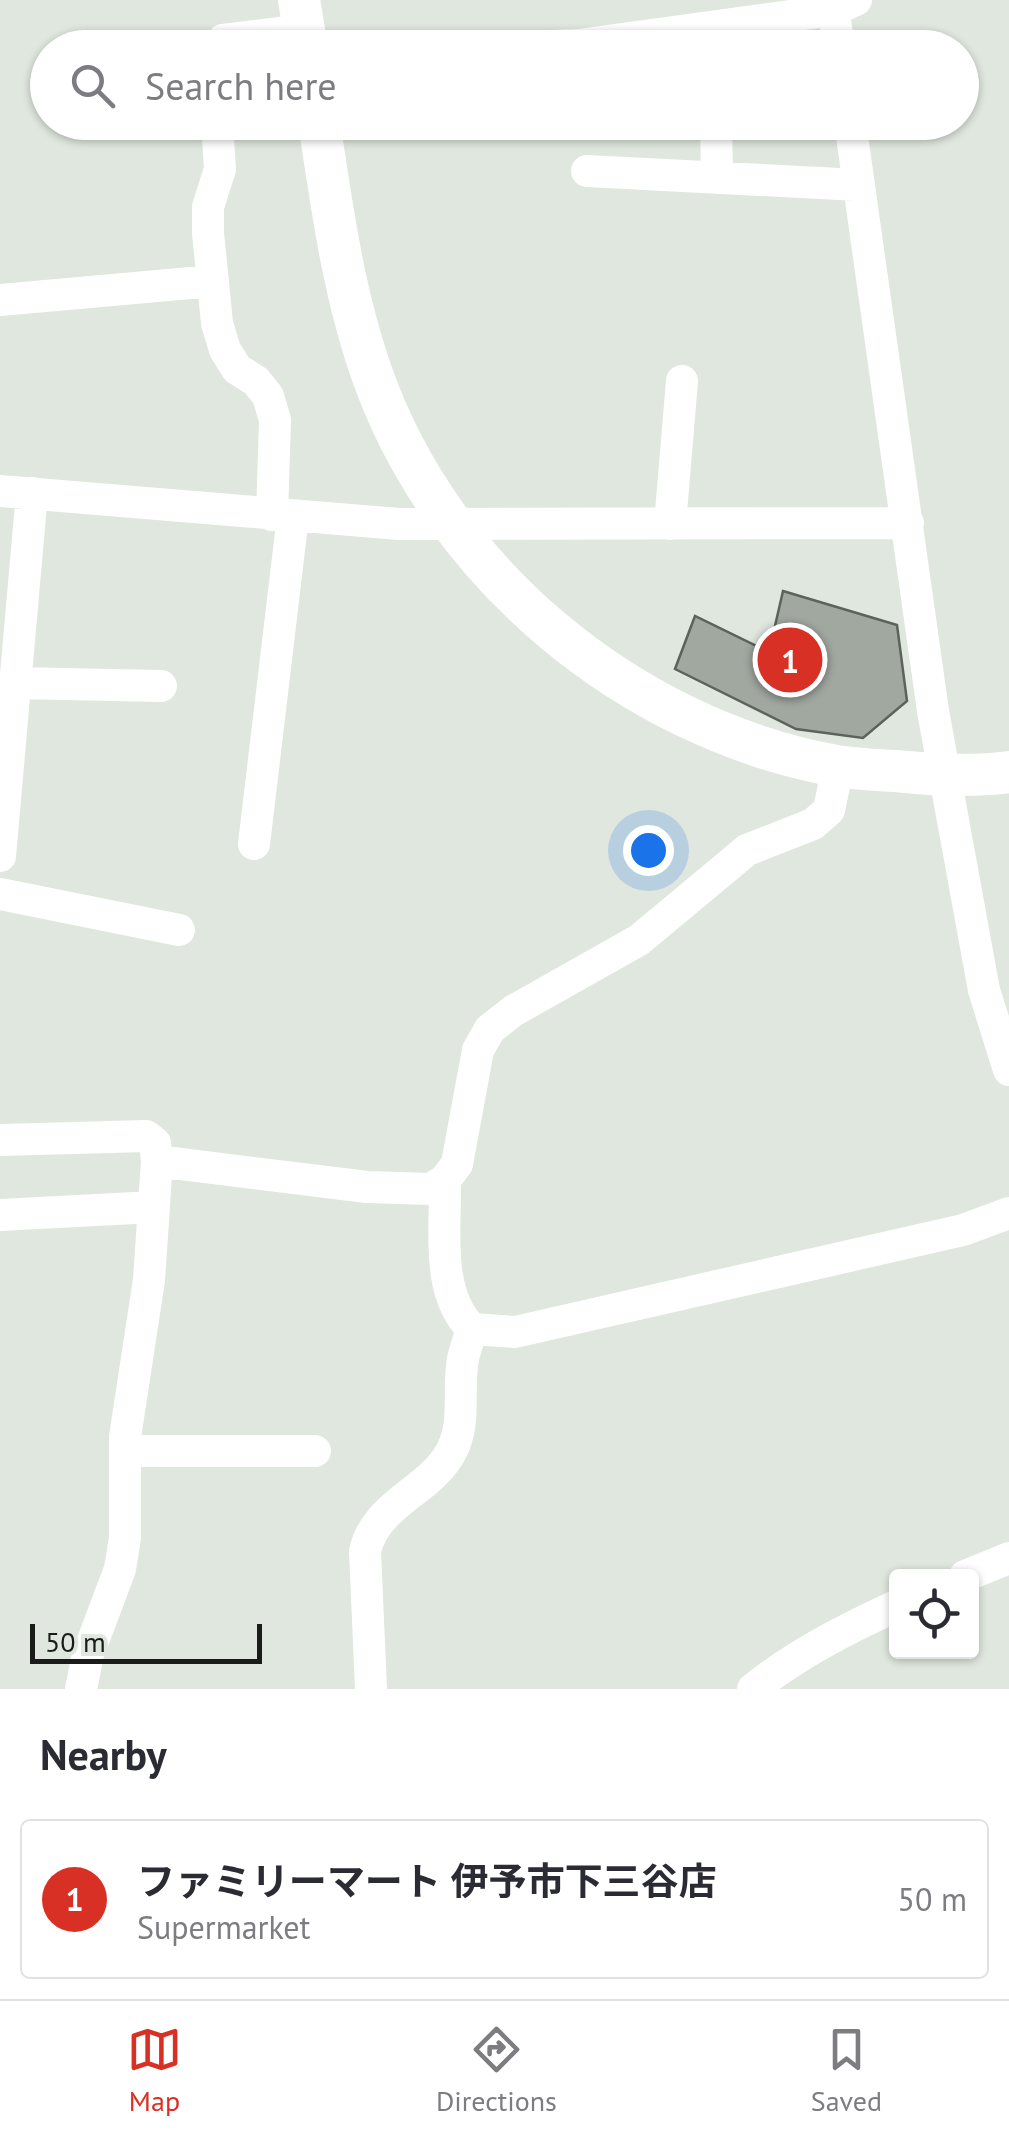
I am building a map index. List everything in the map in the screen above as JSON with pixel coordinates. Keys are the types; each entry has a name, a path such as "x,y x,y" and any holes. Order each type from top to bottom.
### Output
{"street":[{"path":"674,30 841,3 840,30"},
{"path":"218,140 220,169 208,207 217,323 224,350 238,369 256,381 268,396 275,420 282,515 254,844"},
{"path":"322,140 340,254 372,376 419,474 453,526 524,606 564,640 647,697 744,740 838,766 944,776 1009,772"},
{"path":"716,140 717,178"},
{"path":"853,140 944,776 984,990 1009,1070"},
{"path":"587,172 859,185"},
{"path":"0,300 212,282"},
{"path":"670,524 682,381"},
{"path":"0,856 15,683 16,492 453,526 908,523"},
{"path":"15,683 160,686"},
{"path":"158,1161 416,1191 446,1180 457,1164 478,1050 490,1029 513,1011 639,940 748,850 813,824 829,810 838,766"},
{"path":"0,894 179,930"},
{"path":"0,1140 146,1136 154,1143 158,1161 149,1280 129,1400 125,1538 120,1569 88,1654 81,1689"},
{"path":"446,1180 452,1302 472,1329 516,1332 964,1230 1009,1213"},
{"path":"0,1215 154,1207"},
{"path":"370,1689 365,1550 370,1532 385,1513 440,1468 450,1454 458,1434 463,1405 462,1362 472,1329"},
{"path":"125,1451 315,1450"},
{"path":"979,1570 1009,1558"},
{"path":"753,1689 796,1658 889,1609"}],"building":[{"path":"783,591 897,625 907,701 863,738 796,729 675,669 695,616 769,652"}],"place":[{"name":"ファミリーマート 伊予市下三谷店","path":"790,660"}]}
